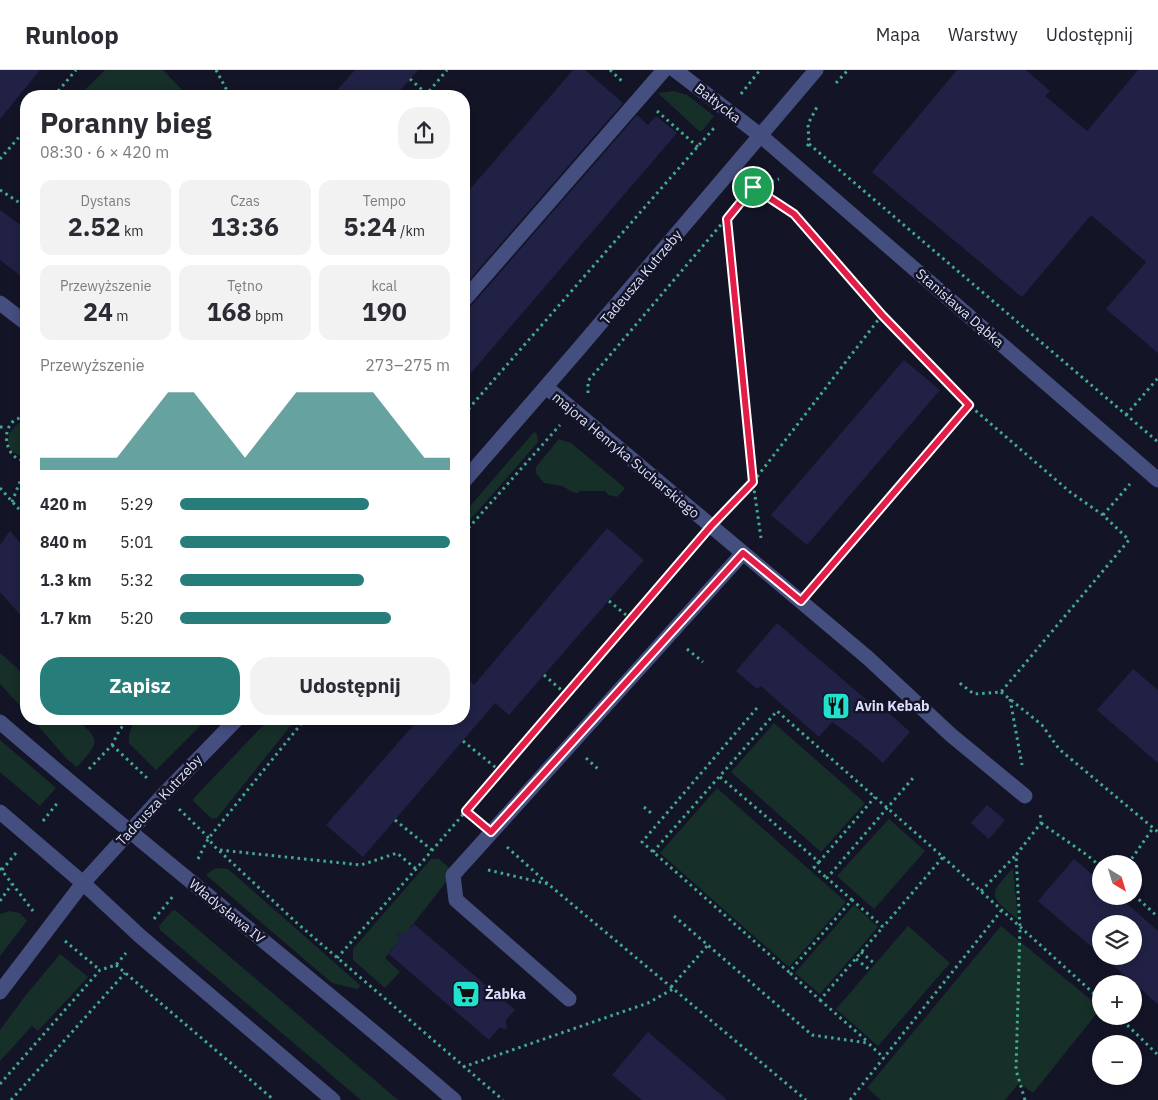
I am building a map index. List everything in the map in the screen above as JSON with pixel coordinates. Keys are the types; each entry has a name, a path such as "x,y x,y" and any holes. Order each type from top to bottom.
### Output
{"street":[{"path":"470,293 664,70"},
{"name":"Bałtycka","path":"675,70 761,136"},
{"name":"Tadeusza Kutrzeby","path":"470,474 816,70"},
{"name":"Stanisława Dąbka","path":"761,136 1158,480"},
{"path":"0,303 20,318"},
{"name":"majora Henryka Sucharskiego","path":"546,387 868,658 951,735 1025,796"},
{"path":"569,999 456,900 454,875 743,553"},
{"name":"Władysława IV","path":"0,722 73,785 373,1030 454,1100"},
{"name":"Tadeusza Kutrzeby","path":"0,992 83,883 129,831 231,725"},
{"path":"0,812 83,883 140,936 333,1100"}],"path":[{"path":"59,90 76,70"},
{"path":"216,70 227,90"},
{"path":"430,90 448,70"},
{"path":"470,407 689,159 760,70"},
{"path":"831,89 848,70"},
{"path":"410,79 421,90"},
{"path":"470,526 572,410 588,395 588,381 753,187 778,180 809,144 808,124 820,102"},
{"path":"0,159 20,135"},
{"path":"809,144 1158,442"},
{"path":"753,187 794,214 882,315 969,405 1070,492 1102,515 1129,540 1002,692"},
{"path":"0,190 20,203"},
{"path":"727,219 753,482 762,544"},
{"path":"337,958 711,526 753,482 882,315"},
{"path":"1126,415 1158,378"},
{"path":"806,581 813,587 969,405"},
{"path":"20,419 14,420 6,427 2,437 3,447 9,455 20,460"},
{"path":"0,427 6,427"},
{"path":"12,502 20,481"},
{"path":"0,488 20,511"},
{"path":"1102,515 1120,496"},
{"path":"609,601 631,620"},
{"path":"685,647 703,662"},
{"path":"544,675 566,694"},
{"path":"957,681 974,694 1002,692 1042,725 1059,749 1158,832"},
{"path":"1010,699 1024,774"},
{"path":"757,708 642,842 884,1058"},
{"path":"653,852 777,712 982,891 1092,992"},
{"path":"0,902 12,884 1,869 73,785 112,745 120,729 124,725"},
{"path":"0,1084 100,970 116,965 187,878 208,839 300,725"},
{"path":"463,741 500,771"},
{"path":"587,758 598,768"},
{"path":"720,777 819,862"},
{"path":"827,878 913,778"},
{"path":"875,797 814,867 883,927"},
{"path":"982,891 1041,823 1040,805"},
{"path":"644,808 651,813"},
{"path":"466,811 548,884 806,1100"},
{"path":"395,820 432,850"},
{"path":"1041,823 1092,859"},
{"path":"1134,855 1153,828"},
{"path":"208,839 298,924 503,1100"},
{"path":"220,850 360,865 397,853 416,869"},
{"path":"1016,854 1020,927 1016,1070 1025,1100"},
{"path":"820,1000 943,857"},
{"path":"464,864 548,884"},
{"path":"789,972 852,900"},
{"path":"1142,903 1158,917"},
{"path":"850,1100 1002,911"},
{"path":"674,916 812,1035 868,1043"},
{"path":"463,1067 648,1003 672,988 708,945"},
{"path":"861,952 875,964"},
{"path":"856,959 870,970"},
{"path":"116,965 274,1100"},
{"path":"11,1100 126,973"},
{"path":"1127,1025 1158,1055"}],"green space":[{"path":"105,70 163,70 182,90 85,90"},
{"path":"674,91 687,95 714,116 702,131 699,131 658,93"},
{"path":"20,423 20,455 13,452 8,442 11,431"},
{"path":"534,432 537,434 538,442 470,520 470,506"},
{"path":"559,439 571,443 625,488 617,497 608,495 605,491 580,491 578,493 562,486 544,483 536,473 536,467"},
{"path":"0,653 20,671 20,706 0,684"},
{"path":"774,723 865,803 821,852 731,772"},
{"path":"37,725 82,725 90,732 95,742 90,752 77,767 67,759"},
{"path":"134,725 201,725 156,770 129,743"},
{"path":"263,725 291,725 217,818 212,819 193,801"},
{"path":"0,740 56,788 40,806 0,772"},
{"path":"717,788 846,902 789,967 660,853"},
{"path":"889,819 925,851 874,909 837,876"},
{"path":"431,859 439,859 454,872 406,933 397,934 399,941 385,958 400,972 385,988 353,960 353,949"},
{"path":"218,868 228,869 361,986 357,989 332,983 206,875"},
{"path":"1013,868 1018,920 1001,905 995,896 999,885"},
{"path":"854,905 878,927 820,994 795,973"},
{"path":"175,910 398,1100 361,1100 160,930 159,926"},
{"path":"9,911 20,913 27,921 0,956 0,914"},
{"path":"908,926 950,963 878,1046 836,1009"},
{"path":"1001,926 1092,1001 1092,1019 1033,1093 1019,1083 1005,1100 881,1100 867,1088"},
{"path":"60,954 88,977 38,1031 32,1026 0,1061 0,1030"}],"building":[{"path":"0,70 40,70 24,90 20,90 20,94 0,119"},
{"path":"355,70 418,70 400,90 337,90"},
{"path":"573,70 585,70 623,103 470,279 470,189"},
{"path":"957,70 1026,70 1050,91 1045,96 1087,131 1138,70 1158,70 1158,353 1106,309 1146,262 1091,215 1022,297 872,172"},
{"path":"637,115 648,125 656,116 677,133 470,374 471,306"},
{"path":"0,210 20,225 20,275 0,260"},
{"path":"904,360 940,390 807,545 771,515"},
{"path":"607,528 644,560 509,715 495,703 363,857 326,825 414,725 470,725 470,681 474,685"},
{"path":"10,531 20,542 20,614 0,592 0,545"},
{"path":"777,623 877,709 880,705 910,732 883,763 832,722 819,737 761,686 757,689 736,671"},
{"path":"1133,669 1158,690 1158,763 1097,710"},
{"path":"987,805 1005,820 989,839 971,823"},
{"path":"1074,859 1092,874 1092,905 1128,905 1140,915 1092,915 1092,947 1038,901"},
{"path":"1142,917 1158,931 1158,1004 1142,990 1142,975 1124,975 1112,965 1142,965"},
{"path":"414,924 515,1010 506,1020 507,1029 499,1028 489,1040 389,954 399,941 397,933 406,933"},
{"path":"648,1032 727,1100 642,1100 612,1075"}],"place":[{"name":"Avin Kebab","path":"836,706"},
{"name":"Żabka","path":"466,994"}],"route":[{"path":"753,187 794,214 882,315 969,405 801,601 743,553 491,832 466,811 711,526 753,482 727,219 753,187"}]}
